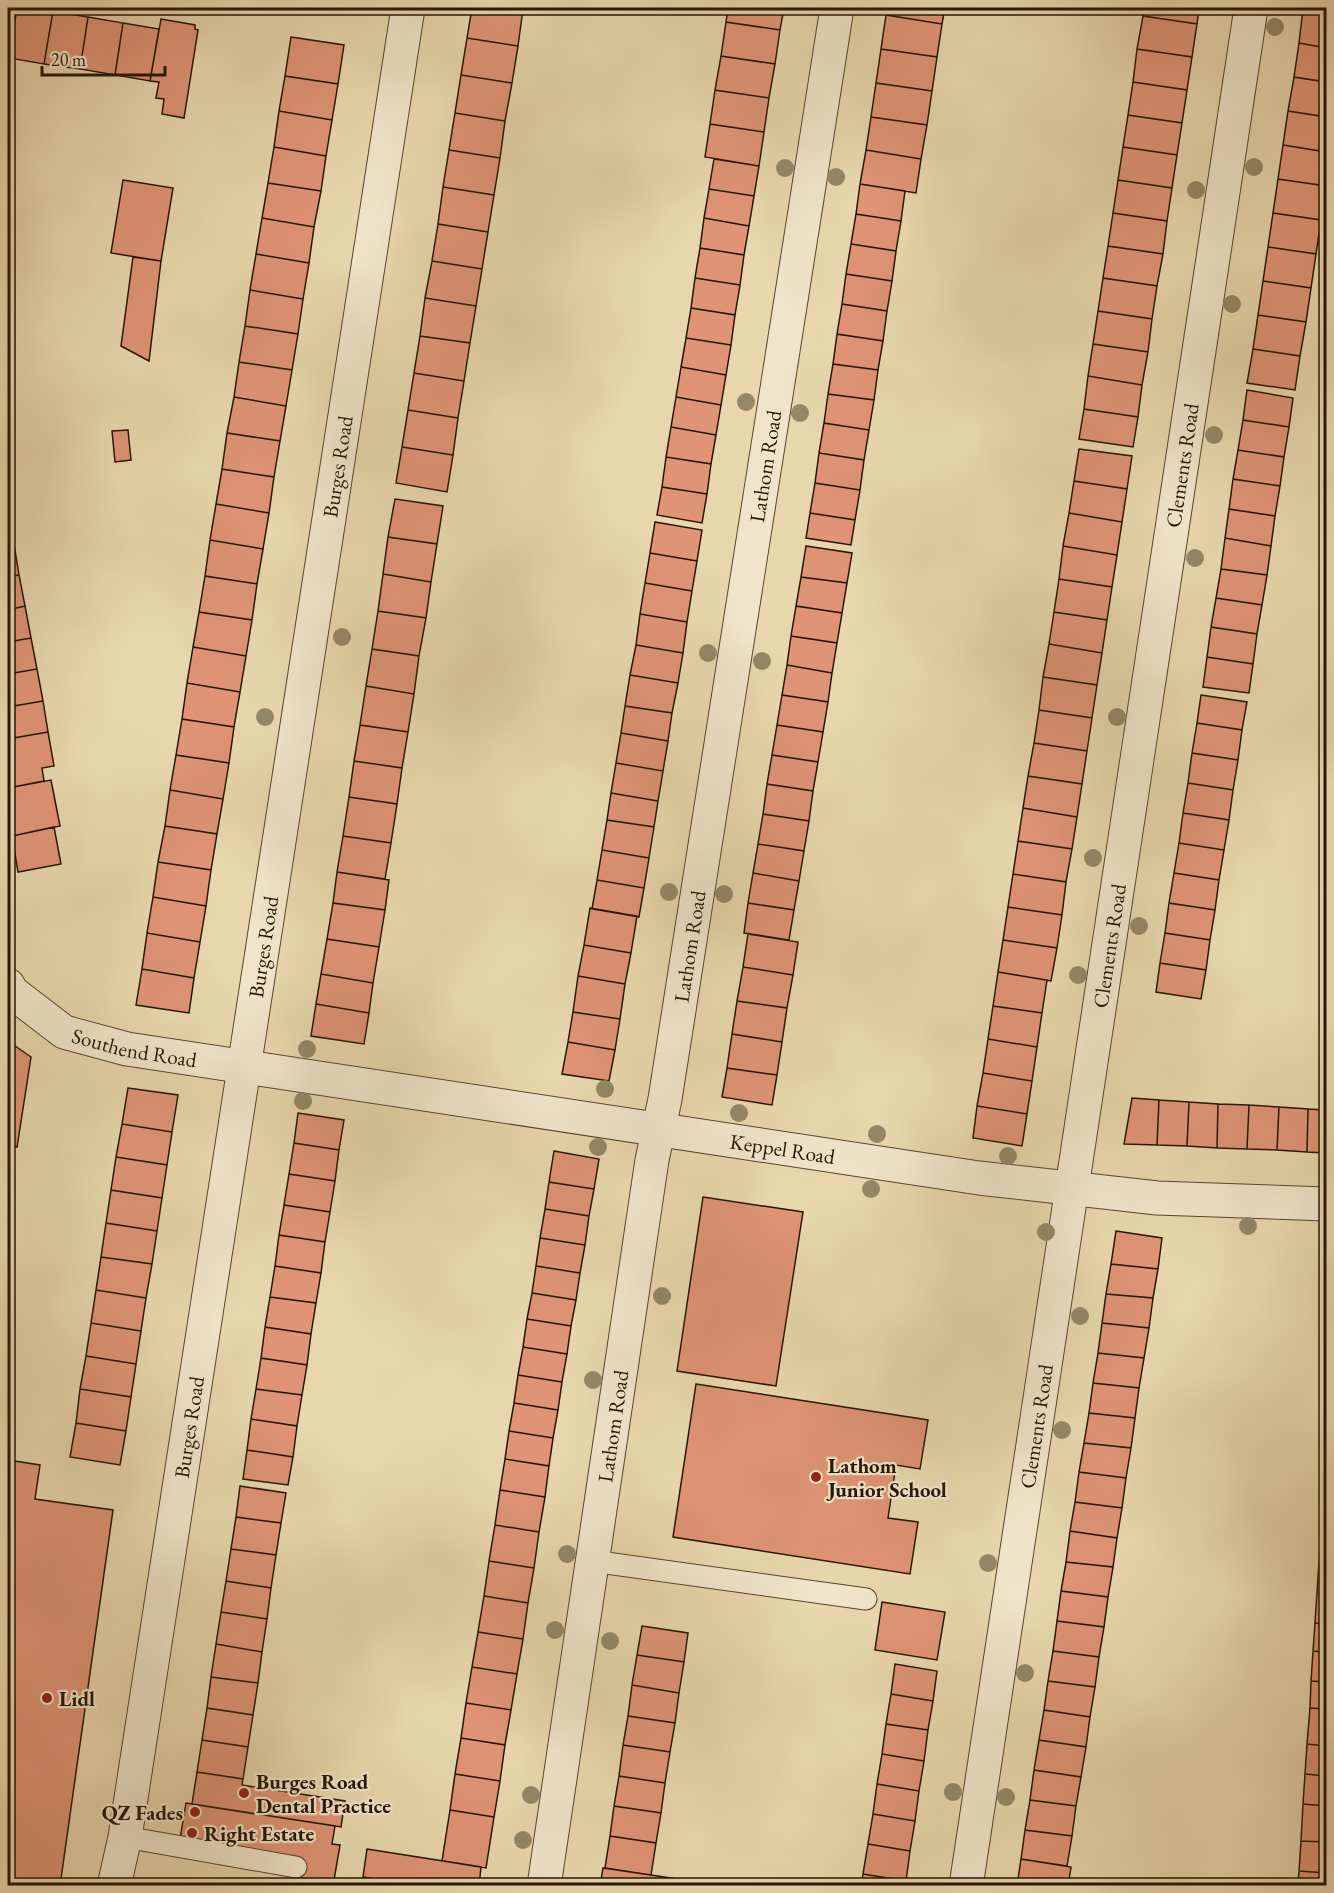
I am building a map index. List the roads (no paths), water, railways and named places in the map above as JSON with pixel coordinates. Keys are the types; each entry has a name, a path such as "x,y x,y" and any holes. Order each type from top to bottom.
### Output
{"street":[{"name":"Burges Road","path":"114,1886 125,1837 366,285 402,8"},
{"name":"Lathom Road","path":"544,1886 652,1160 665,1099 837,8"},
{"name":"Clements Road","path":"966,1886 1251,8"},
{"name":"Southend Road","path":"8,985 12,992 64,1032 127,1049 243,1067"},
{"name":"Keppel Road","path":"243,1067 979,1178 1157,1198 1326,1204"}],"lane":[{"path":"592,1561 866,1599"},
{"path":"125,1837 296,1867"}],"place":[{"name":"Lathom Junior School","path":"816,1477"},
{"name":"Lidl","path":"47,1698"},
{"name":"Burges Road Dental Practice","path":"244,1793"},
{"name":"QZ Fades","path":"195,1812"},
{"name":"Right Estate","path":"192,1833"}]}
